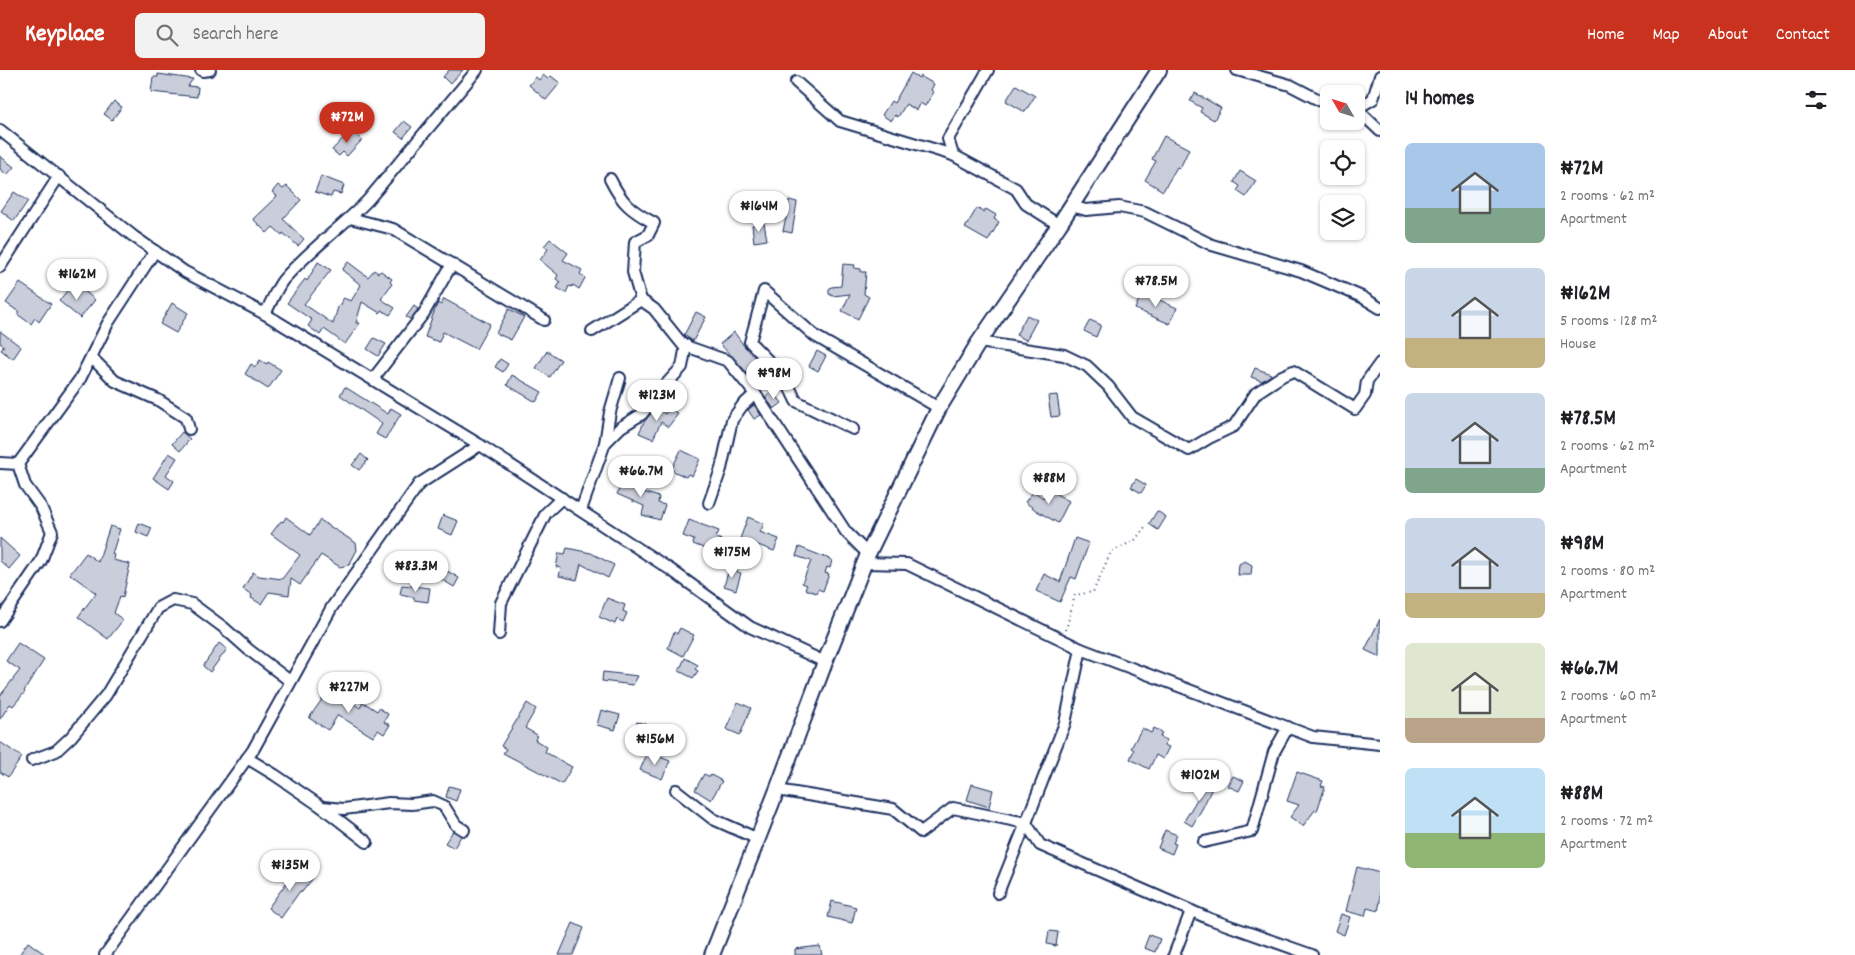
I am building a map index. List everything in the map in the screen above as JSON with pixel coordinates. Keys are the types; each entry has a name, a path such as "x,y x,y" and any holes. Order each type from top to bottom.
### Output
{"street":[{"path":"201,70 210,70"},
{"path":"266,314 282,281 375,192 478,70"},
{"path":"953,155 948,139 988,70"},
{"path":"712,955 777,790 824,662 867,558 939,408 979,342 1059,225 1159,70"},
{"path":"1237,70 1290,85 1320,101"},
{"path":"1365,104 1373,99 1380,76"},
{"path":"796,82 840,121 953,155 1016,189 1026,204 1059,225"},
{"path":"1365,117 1380,131"},
{"path":"0,130 133,236 185,272 266,314 480,445 671,570 750,626 824,662"},
{"path":"0,266 59,176"},
{"path":"610,179 620,198 640,215 654,223 648,235 635,242 633,272 641,300 654,309 686,345 728,361 755,394 846,532 867,558 907,564 1082,649 1313,737 1380,744"},
{"path":"1070,206 1086,210 1118,207 1145,212 1212,245 1301,271 1362,297 1380,308"},
{"path":"350,218 393,229 544,320"},
{"path":"18,464 80,379 108,323 155,251"},
{"path":"373,379 424,313 452,264"},
{"path":"853,429 796,402 785,378 750,342 764,291 815,336 939,408"},
{"path":"592,331 641,300"},
{"path":"979,342 1064,355 1087,366 1108,386 1132,418 1189,450 1234,426 1256,394 1282,376 1293,372 1355,409 1365,396 1367,381 1380,363"},
{"path":"605,443 621,427 642,414 682,367 686,345"},
{"path":"92,358 114,381 158,400 186,418 189,429"},
{"path":"581,510 605,443 610,412 620,378"},
{"path":"709,502 721,469 732,420 742,406 755,394"},
{"path":"105,955 246,758 332,606 419,484 480,445"},
{"path":"0,463 18,464"},
{"path":"0,621 41,561 52,532 41,507 25,485 18,464"},
{"path":"499,634 501,602 546,513 562,498"},
{"path":"32,760 56,751 71,737 106,695 158,608 173,600 192,604 290,680"},
{"path":"998,893 1065,723 1082,649"},
{"path":"1204,842 1252,831 1274,752 1288,727"},
{"path":"246,758 322,807 366,842"},
{"path":"676,790 713,819 758,839"},
{"path":"777,790 893,810 921,832 954,808 1026,823 1040,845 1210,919 1312,955"},
{"path":"322,807 344,809 389,804 412,804 433,800 444,806 456,825 464,830"},
{"path":"1174,955 1191,911"}],"path":[{"path":"1063,640 1075,595 1093,592 1111,552 1135,540 1146,526"}],"building":[{"path":"449,70 463,70 450,84 443,77"},
{"path":"911,73 934,84 931,90 934,92 925,106 920,103 916,110 906,104 898,117 895,115 891,121 882,115 891,101 894,103"},
{"path":"158,74 193,79 188,86 198,87 197,97 151,92 153,77 158,77"},
{"path":"543,75 548,79 551,76 560,83 546,100 529,85 536,77 539,80"},
{"path":"1016,85 1035,96 1025,112 1006,101"},
{"path":"1195,93 1221,108 1214,120 1200,112 1202,108 1190,101"},
{"path":"114,101 122,107 112,120 104,114"},
{"path":"404,121 412,127 403,138 395,132"},
{"path":"351,130 362,140 347,156 343,152 339,156 332,150"},
{"path":"1164,136 1189,149 1180,168 1177,167 1163,191 1145,180 1156,161 1152,159"},
{"path":"0,156 14,167 7,175 0,169"},
{"path":"1240,171 1256,181 1246,197 1237,191 1240,186 1234,182"},
{"path":"321,176 344,185 341,194 333,192 331,197 315,192"},
{"path":"278,185 283,189 287,186 301,200 283,219 304,239 298,246 273,227 267,233 253,219 277,196 272,192"},
{"path":"14,192 28,201 14,221 1,211"},
{"path":"789,200 797,202 792,233 783,231 786,217 783,216 784,206 788,207"},
{"path":"977,208 984,212 986,209 996,215 994,219 999,222 988,241 965,228"},
{"path":"764,223 767,240 754,242 752,225"},
{"path":"550,239 568,253 563,260 582,270 580,274 585,278 579,289 573,285 572,287 569,286 566,293 557,288 560,282 556,279 558,275 540,260 548,249 544,246"},
{"path":"318,262 331,270 304,304 333,324 339,304 341,305 343,298 351,301 361,285 342,270 348,262 368,277 374,270 378,273 381,271 392,279 390,282 392,284 381,299 395,308 390,315 381,310 380,313 362,302 356,323 360,323 345,344 324,329 320,335 308,326 312,320 287,303 305,279 307,281"},
{"path":"843,264 855,265 854,268 861,269 861,272 866,272 864,294 869,297 858,319 842,311 850,294 833,296 829,294 831,287 841,286"},
{"path":"20,283 51,304 39,322 35,318 31,324 6,303"},
{"path":"79,286 95,300 80,318 59,301 69,288 74,292"},
{"path":"1142,292 1177,308 1170,324 1135,309"},
{"path":"444,299 490,324 476,349 443,332 439,342 425,337 438,303 441,305"},
{"path":"172,303 188,313 176,333 160,324"},
{"path":"414,306 418,309 410,319 406,317"},
{"path":"509,309 524,317 511,340 496,333"},
{"path":"696,312 706,317 693,341 684,335"},
{"path":"1027,315 1037,320 1026,340 1016,335"},
{"path":"1090,320 1101,325 1096,337 1084,331"},
{"path":"0,331 21,347 13,359 1,350 4,346 0,343"},
{"path":"734,332 763,366 751,377 720,344"},
{"path":"374,338 386,344 378,356 367,349"},
{"path":"547,351 561,360 550,377 536,368"},
{"path":"817,351 826,356 818,371 809,366"},
{"path":"500,359 508,364 503,372 495,367"},
{"path":"260,360 267,364 268,362 281,370 268,389 245,374 251,364 255,367"},
{"path":"1255,368 1271,375 1262,381 1251,377"},
{"path":"512,375 542,392 536,402 507,385"},
{"path":"345,387 388,414 391,408 401,414 385,439 376,434 382,424 340,395"},
{"path":"773,391 782,403 774,409 765,397"},
{"path":"1057,395 1060,416 1051,417 1048,396"},
{"path":"754,405 761,415 754,419 748,410"},
{"path":"656,407 665,414 670,408 678,414 668,427 661,422 653,439 639,433 644,422"},
{"path":"182,432 190,439 180,451 172,444"},
{"path":"681,450 700,459 692,476 688,474 686,477 671,470"},
{"path":"169,453 177,458 166,475 174,481 169,489 153,478"},
{"path":"361,454 368,460 359,470 352,465"},
{"path":"626,475 646,486 643,492 659,497 658,503 665,505 660,520 642,515 644,506 617,494"},
{"path":"1136,479 1146,485 1141,493 1131,487"},
{"path":"1034,491 1043,498 1044,496 1047,497 1051,491 1069,501 1058,523 1025,502"},
{"path":"1157,511 1166,517 1158,530 1149,524"},
{"path":"443,515 458,521 452,535 438,529"},
{"path":"286,517 310,535 320,520 356,543 357,550 349,565 340,567 321,555 300,585 291,579 289,595 269,592 261,604 251,598 252,595 243,589 253,572 259,576 282,579 300,555 271,534"},
{"path":"748,517 764,524 760,532 779,539 774,551 747,541 739,557 734,555"},
{"path":"689,520 719,531 716,538 722,540 717,553 693,544 694,540 683,536"},
{"path":"139,523 152,528 148,537 136,532"},
{"path":"110,526 120,529 112,554 114,555 113,560 130,564 123,597 120,596 114,613 123,620 108,639 78,617 96,593 70,574 86,553 98,562"},
{"path":"0,538 20,556 9,569 0,561"},
{"path":"1075,538 1089,543 1076,579 1071,577 1060,602 1036,591 1044,574 1060,582"},
{"path":"799,547 832,560 830,568 827,567 825,573 829,574 823,591 818,589 816,593 805,589 807,585 802,583 811,561 796,556"},
{"path":"567,548 591,553 614,565 608,578 581,564 577,580 559,576 561,568 556,567 559,553 565,554"},
{"path":"1245,561 1252,565 1251,575 1238,575 1239,564"},
{"path":"423,568 449,572 459,578 454,587"},
{"path":"729,569 741,573 736,590 724,586"},
{"path":"402,585 430,588 428,602 414,600 414,597 400,594"},
{"path":"607,598 625,605 623,611 627,613 623,622 617,619 615,624 599,617"},
{"path":"1380,619 1380,657 1365,650"},
{"path":"680,628 694,635 683,656 668,648 674,632 677,634"},
{"path":"18,643 44,660 25,692 13,706 10,704 0,719 0,696 20,670 6,661"},
{"path":"219,643 227,649 210,672 203,666"},
{"path":"685,658 698,665 695,669 698,671 693,678 679,671"},
{"path":"603,672 638,676 633,685 602,681"},
{"path":"330,688 360,708 363,702 377,711 379,708 388,714 384,722 390,725 384,734 378,730 373,737 338,715 328,730 309,718"},
{"path":"738,702 751,708 740,735 726,729"},
{"path":"527,703 536,709 525,728 537,735 535,740 547,747 545,752 572,767 562,784 503,753 506,749 501,746"},
{"path":"601,710 620,715 615,730 597,725"},
{"path":"637,722 646,724 643,734 634,731"},
{"path":"1142,728 1151,733 1154,728 1162,732 1160,737 1167,740 1164,745 1169,747 1163,759 1156,755 1149,769 1130,759 1134,750 1131,748"},
{"path":"0,742 22,757 8,777 0,772"},
{"path":"648,752 670,761 662,779 640,770"},
{"path":"1297,772 1323,781 1321,786 1325,787 1317,811 1315,810 1303,826 1290,817 1299,805 1287,801"},
{"path":"704,774 710,777 711,775 722,781 711,800 695,790"},
{"path":"1233,776 1244,781 1239,791 1228,786"},
{"path":"1209,779 1215,782 1192,826 1184,821 1199,796 1195,794 1200,786 1204,788"},
{"path":"972,784 993,790 989,807 967,800"},
{"path":"449,786 460,789 456,801 446,797"},
{"path":"1165,830 1177,835 1173,843 1176,844 1172,854 1158,848"},
{"path":"453,831 461,836 454,848 445,843"},
{"path":"298,867 313,878 302,892 300,891 281,918 268,908"},
{"path":"1357,867 1380,873 1380,902 1378,911 1367,908 1365,916 1346,911"},
{"path":"832,901 856,907 852,923 828,917"},
{"path":"1341,914 1350,917 1344,935 1335,931"},
{"path":"573,923 584,928 573,955 559,955"},
{"path":"1049,931 1058,932 1056,946 1047,944"},
{"path":"1149,935 1160,939 1155,952 1144,948"},
{"path":"28,942 46,955 19,955"},
{"path":"820,946 822,955 795,955 795,949"}]}
